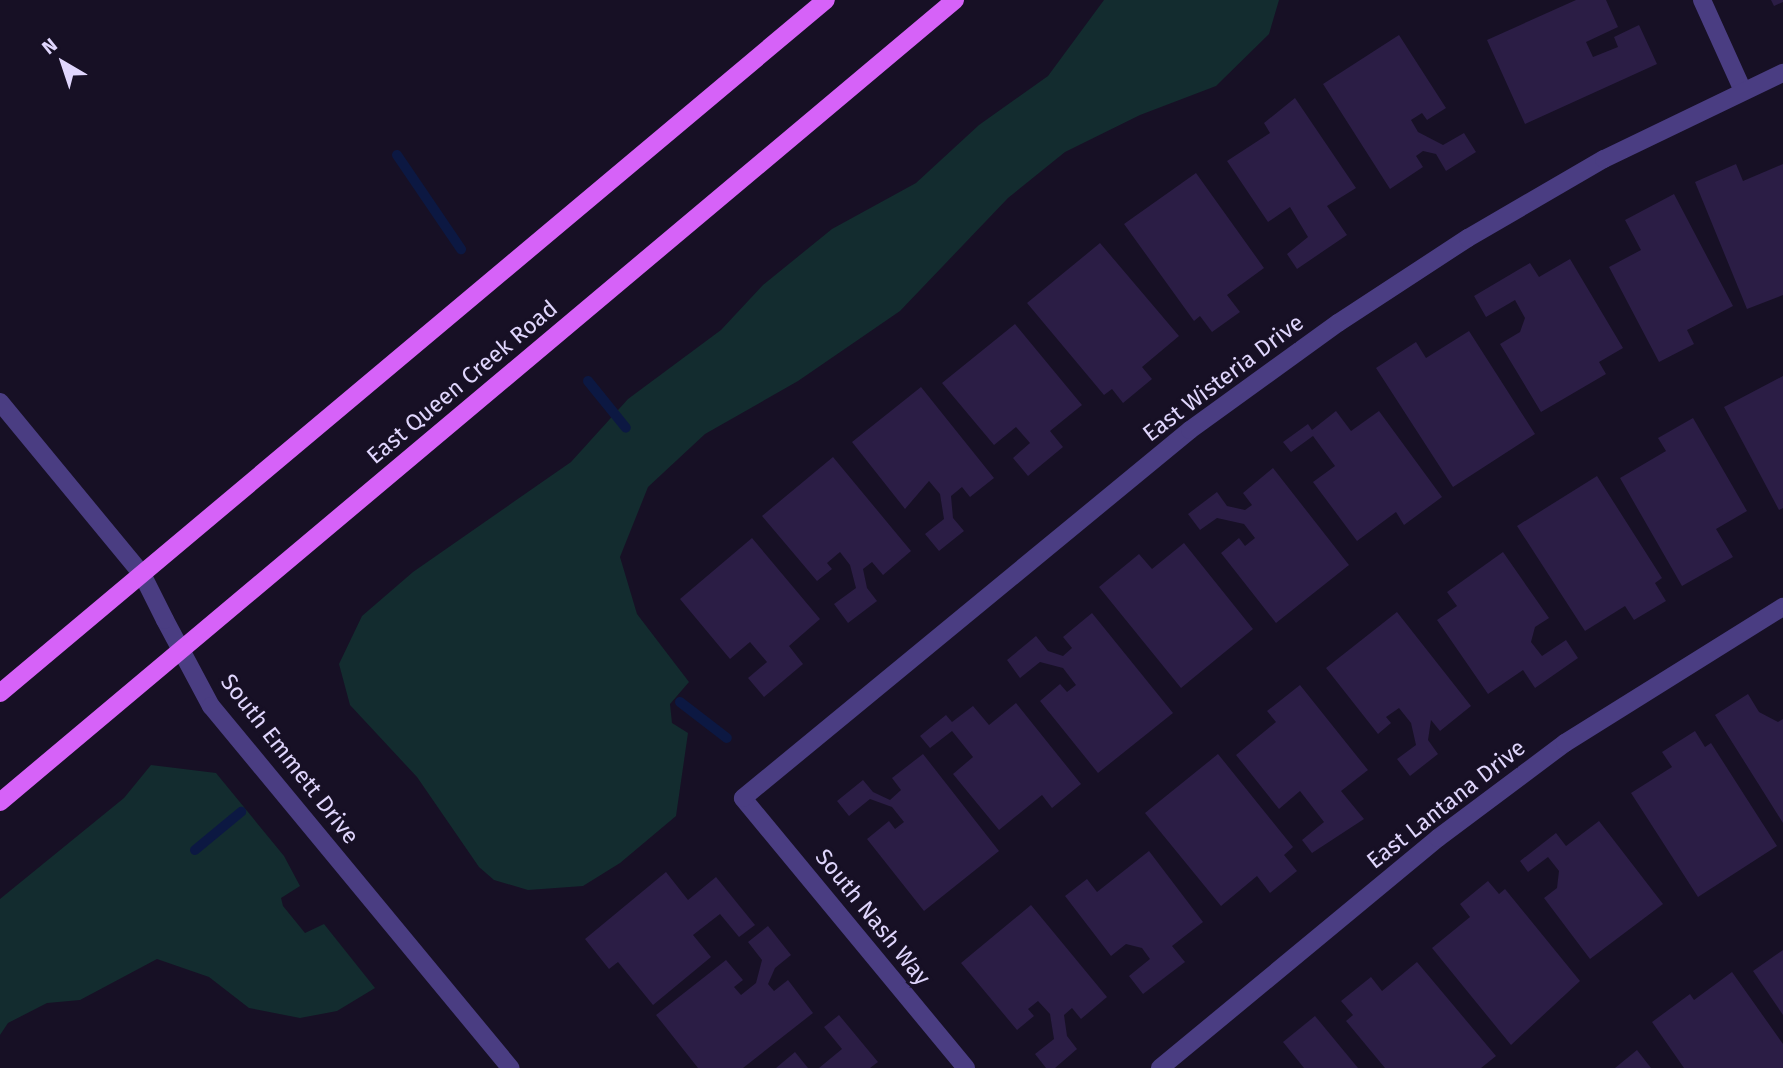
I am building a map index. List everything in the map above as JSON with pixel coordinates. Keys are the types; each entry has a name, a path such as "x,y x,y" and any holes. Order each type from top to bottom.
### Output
{"main road":[{"path":"0,694 825,0"},
{"name":"East Queen Creek Road","path":"0,802 955,0"}],"street":[{"path":"1702,0 1743,91"},
{"name":"East Wisteria Drive","path":"743,798 1190,430 1338,323 1468,238 1593,165 1783,73"},
{"name":"South Emmett Drive","path":"0,402 142,574 211,706 510,1068"},
{"name":"East Lantana Drive","path":"1160,1068 1438,838 1565,743 1783,607"},
{"name":"South Nash Way","path":"743,798 966,1068"}],"green space":[{"path":"1104,0 1279,0 1269,34 1216,86 1140,115 1065,152 1008,198 900,311 798,381 705,434 648,487 620,557 637,614 689,682 670,704 672,723 688,733 676,816 620,863 583,886 528,890 494,880 479,867 417,777 350,705 339,664 362,616 413,572 571,462 628,399 721,330 763,285 832,229 916,183 979,125 1048,76"},
{"path":"151,765 216,773 284,856 300,886 281,898 283,906 305,933 324,924 375,988 337,1011 300,1018 249,1008 209,977 157,959 80,1000 47,1003 8,1023 0,1035 0,899 124,798"}],"building":[{"path":"1576,0 1606,0 1618,27 1586,42 1593,57 1618,47 1614,37 1639,25 1657,64 1525,124 1487,40"},
{"path":"1771,0 1783,0 1783,2 1774,6"},
{"path":"1399,35 1446,108 1427,120 1422,113 1411,120 1418,132 1443,145 1464,133 1476,152 1446,171 1436,154 1423,151 1416,156 1423,167 1390,189 1323,84"},
{"path":"1295,98 1356,188 1327,206 1347,235 1297,269 1287,254 1308,237 1290,207 1268,222 1227,161 1270,133 1264,123"},
{"path":"1736,164 1743,181 1783,164 1783,295 1747,309 1695,182"},
{"path":"1196,173 1264,268 1227,295 1240,312 1212,332 1200,316 1194,321 1124,224"},
{"path":"1674,194 1733,306 1687,330 1694,344 1659,362 1609,267 1641,250 1625,220"},
{"path":"1100,243 1179,336 1142,367 1152,379 1123,403 1112,389 1104,395 1027,303"},
{"path":"1570,259 1623,348 1599,362 1606,374 1541,412 1500,344 1520,332 1525,318 1515,300 1486,317 1474,296 1530,263 1539,277"},
{"path":"1015,324 1082,405 1050,431 1063,447 1028,476 1013,458 1030,443 1016,427 994,445 942,383"},
{"path":"1469,331 1535,434 1453,487 1376,368 1416,342 1426,358"},
{"path":"1783,376 1783,508 1779,510 1724,407"},
{"path":"921,387 994,478 970,497 962,487 951,496 953,518 964,531 939,551 925,534 944,519 940,494 929,481 905,509 852,442"},
{"path":"1336,411 1351,431 1379,411 1442,497 1404,525 1396,512 1357,541 1313,482 1335,466 1313,436 1291,452 1283,442 1308,424 1312,430"},
{"path":"1693,418 1747,511 1716,529 1733,557 1682,586 1620,478 1666,451 1658,438"},
{"path":"833,457 911,551 883,575 872,562 863,569 867,588 877,601 848,623 834,604 856,588 850,565 840,552 827,563 832,569 817,581 762,516"},
{"path":"1273,468 1349,565 1276,623 1221,553 1239,538 1245,546 1255,538 1244,524 1217,518 1200,530 1188,514 1217,492 1227,506 1245,510 1252,505 1243,493"},
{"path":"1597,476 1662,578 1655,583 1666,601 1634,620 1625,606 1585,631 1517,526"},
{"path":"752,538 820,619 789,646 803,664 764,697 748,678 767,662 750,642 730,659 680,599"},
{"path":"1184,543 1253,629 1181,688 1099,587 1139,554 1152,569"},
{"path":"1503,552 1549,618 1535,627 1531,642 1542,656 1566,640 1578,658 1535,688 1523,670 1488,694 1437,620 1457,606 1447,592"},
{"path":"1397,612 1471,706 1440,731 1431,720 1428,740 1438,754 1410,776 1397,759 1416,745 1411,723 1399,708 1386,717 1391,723 1378,734 1326,668"},
{"path":"1092,613 1173,713 1098,773 1040,701 1060,684 1067,692 1076,685 1063,668 1040,662 1020,678 1007,660 1036,636 1048,651 1063,656 1072,648 1063,637"},
{"path":"1300,685 1368,770 1341,791 1364,819 1312,853 1302,840 1324,822 1300,791 1279,809 1236,755 1276,722 1267,711"},
{"path":"1748,694 1759,712 1778,722 1783,719 1783,823 1715,715"},
{"path":"1016,703 1081,784 1052,808 1042,795 999,830 953,774 973,757 952,731 930,748 920,736 946,715 952,722 973,706 989,725"},
{"path":"1695,731 1705,747 1711,743 1777,846 1698,897 1631,793 1672,767 1662,752"},
{"path":"923,754 999,851 924,911 867,839 889,821 895,829 904,822 892,807 870,799 849,816 837,801 863,780 873,792 890,800 901,790 892,778"},
{"path":"1218,754 1293,847 1284,855 1297,871 1270,893 1257,876 1221,906 1145,813"},
{"path":"1599,821 1663,904 1590,959 1544,898 1557,888 1559,871 1548,857 1528,872 1520,861 1556,833 1566,846"},
{"path":"1149,851 1203,922 1172,946 1185,962 1143,994 1129,976 1150,959 1142,948 1126,944 1111,956 1065,896 1087,879 1097,892"},
{"path":"666,872 688,900 716,877 755,925 739,937 720,914 693,935 711,957 653,1005 618,962 609,969 585,939"},
{"path":"1488,881 1499,894 1505,889 1580,981 1511,1045 1432,948 1470,917 1460,904"},
{"path":"1031,905 1107,997 1081,1019 1072,1008 1064,1015 1067,1036 1077,1049 1055,1068 1046,1068 1035,1054 1054,1039 1050,1014 1038,1001 1028,1009 1034,1016 1017,1030 961,963"},
{"path":"768,926 791,955 775,968 768,984 774,991 788,980 813,1013 743,1068 698,1068 656,1015 726,960 743,980 734,987 741,995 756,983 762,960 748,942"},
{"path":"1783,950 1783,1015 1753,971"},
{"path":"1417,962 1496,1056 1481,1068 1385,1068 1346,1021 1353,1015 1341,1001 1371,977 1382,991"},
{"path":"1732,972 1783,1044 1783,1068 1684,1068 1652,1022 1690,994 1694,1000"},
{"path":"839,1015 878,1062 870,1068 819,1068 842,1049 824,1027"},
{"path":"1315,1016 1358,1068 1304,1068 1283,1042"},
{"path":"1637,1050 1651,1068 1615,1068"},
{"path":"795,1052 808,1068 776,1068"}],"waterway":[{"path":"397,155 461,249"},
{"path":"588,381 626,428"},
{"path":"680,702 727,738"},
{"path":"195,850 241,812"}]}
